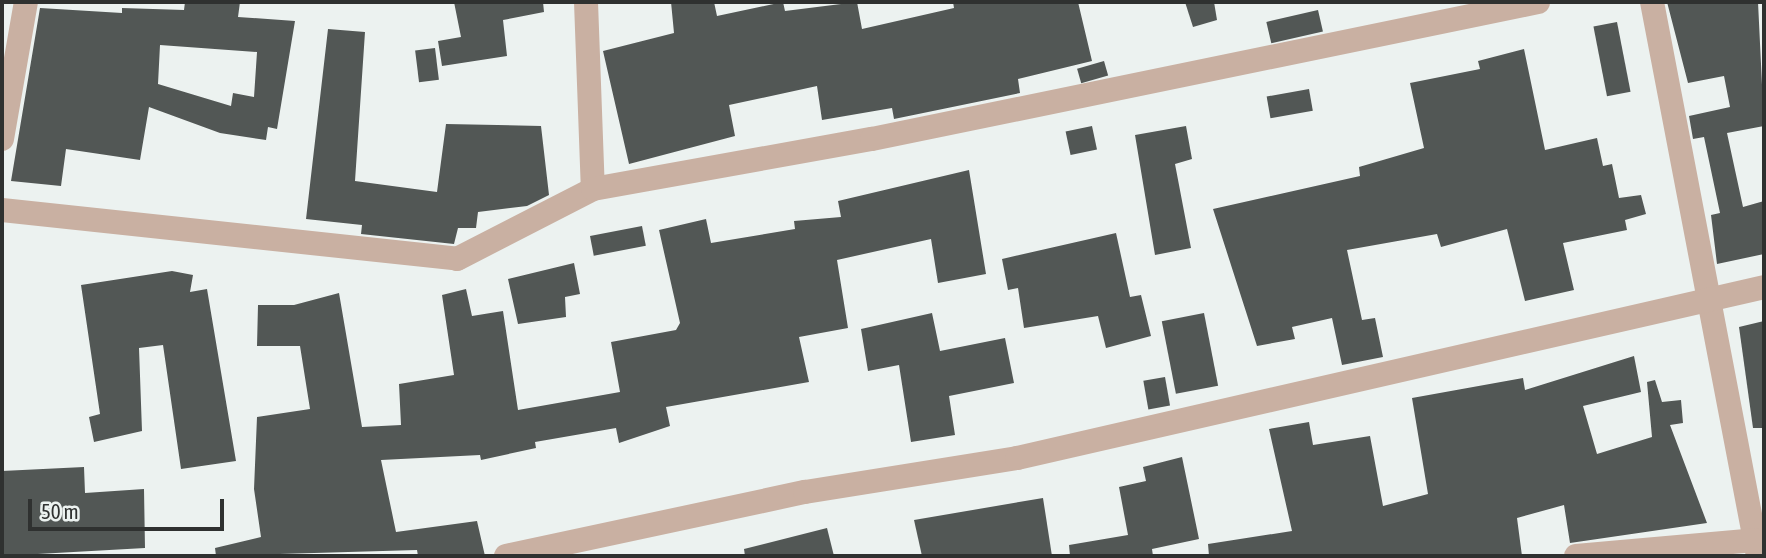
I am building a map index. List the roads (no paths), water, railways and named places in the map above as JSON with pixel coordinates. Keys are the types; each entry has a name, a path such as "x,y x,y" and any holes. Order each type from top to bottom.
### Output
{"street":[{"path":"2,139 26,2"},
{"path":"586,2 593,189"},
{"path":"2,210 457,259 593,189 886,136 1538,2"},
{"path":"1576,556 1756,548 1713,297 1652,2"},
{"path":"506,556 805,492 1017,458 1764,287"}]}
